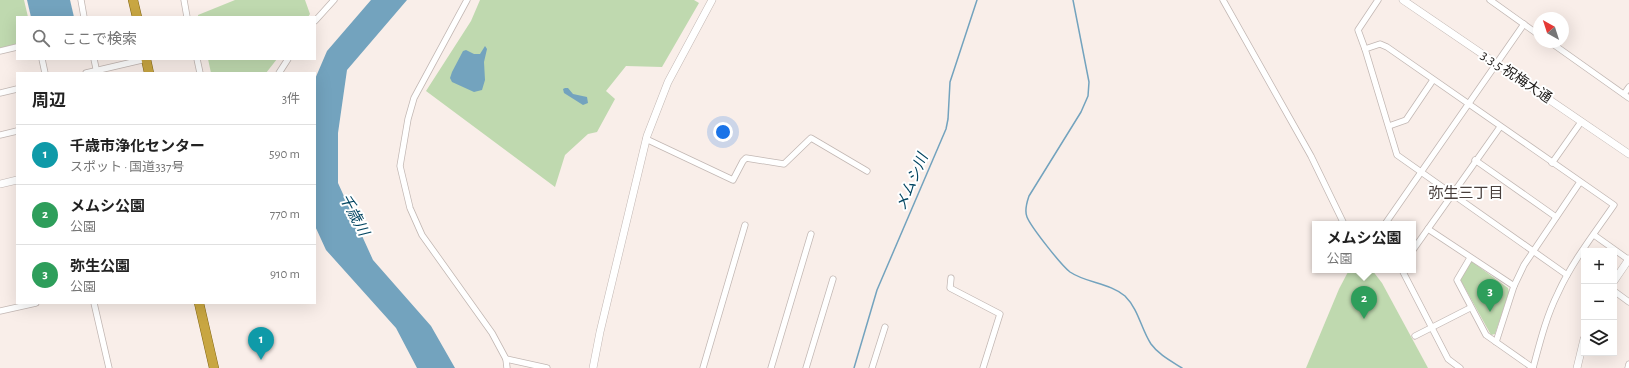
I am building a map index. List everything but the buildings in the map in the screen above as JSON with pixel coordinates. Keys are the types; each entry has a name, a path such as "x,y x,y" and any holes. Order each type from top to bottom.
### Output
{"highway":[{"path":"134,0 137,16"},
{"path":"146,60 149,72"},
{"path":"199,304 214,368"}],"street":[{"path":"81,0 84,16"},
{"path":"184,0 188,16"},
{"path":"316,20 334,0"},
{"path":"467,0 414,98 408,119 400,166 410,208 422,235 492,333 506,359 507,368"},
{"path":"594,368 603,317 646,139 668,82 712,0"},
{"path":"1223,0 1311,156 1343,221"},
{"path":"1378,0 1358,30 1397,155 1567,275"},
{"name":"3.3.5 祝梅大通","path":"1403,0 1581,122 1629,153"},
{"path":"1490,0 1533,30"},
{"path":"1387,221 1524,24"},
{"path":"1365,49 1380,44 1387,47 1614,205 1567,275 1545,324 1533,368 1486,335 1470,308 1456,280 1470,258"},
{"path":"0,51 16,47"},
{"path":"1559,48 1627,96 1629,87"},
{"path":"42,60 45,72"},
{"path":"94,60 96,72 142,60"},
{"path":"197,60 200,72"},
{"path":"279,72 287,60"},
{"path":"1389,126 1406,120 1433,80"},
{"path":"0,93 16,89"},
{"path":"1552,163 1581,122"},
{"path":"1416,246 1500,126"},
{"path":"0,135 16,132"},
{"path":"646,139 733,180 746,158 784,164 811,138 867,170"},
{"path":"1475,160 1556,216"},
{"path":"0,184 16,180"},
{"path":"1496,342 1514,286 1533,251 1580,182"},
{"path":"703,368 745,225"},
{"path":"1428,229 1514,286"},
{"path":"771,368 811,234"},
{"path":"1594,235 1629,260 1617,277"},
{"path":"1404,273 1448,359 1460,368"},
{"path":"951,278 950,288 1000,314 983,368"},
{"path":"806,368 833,279"},
{"path":"1617,293 1629,302"},
{"path":"0,311 32,304"},
{"path":"94,304 109,368"},
{"path":"1415,336 1470,308"},
{"path":"872,368 885,327"},
{"path":"1577,368 1581,351"},
{"path":"506,359 547,368"},
{"path":"1628,368 1629,364"}],"green space":[{"path":"0,0 24,0 28,16 16,16 16,44 0,48"},
{"path":"235,0 305,0 310,14 309,16 198,15"},
{"path":"480,0 694,0 699,3 662,67 626,66 606,91 615,99 597,132 588,134 565,155 555,187 426,91 471,21"},
{"path":"208,60 276,60 267,72 211,72"},
{"path":"1471,261 1508,288 1509,292 1495,334 1491,335 1460,279"},
{"path":"1347,273 1374,273 1382,283 1428,368 1306,368 1339,289"}],"water":[{"path":"27,0 70,0 74,16 31,16"},
{"path":"371,0 407,0 347,70 338,133 338,183 373,260 431,326 455,368 417,368 396,328 326,250 316,228 316,77 327,51"},
{"path":"485,46 487,49 484,62 485,80 482,90 474,92 452,82 450,78 452,72 463,51 466,50 474,54 480,54"},
{"path":"568,88 573,94 587,97 588,103 583,105 564,93 563,89"}],"waterway":[{"name":"メムシ川","path":"854,368 877,290 946,129 950,82 977,0"},
{"path":"1073,0 1089,82 1088,96 1081,112 1029,196 1026,206 1026,214 1040,237 1070,272 1083,279 1112,288 1125,296 1134,307 1154,348 1161,355 1182,368"}],"place":[{"name":"弥生公園","path":"1490,312"},
{"name":"メムシ公園","path":"1364,319"},
{"name":"千歳市浄化センター","path":"261,360"}],"district":[{"name":"弥生三丁目","path":"1466,193"}],"water label":[{"name":"千歳川","path":"354,215"}]}
